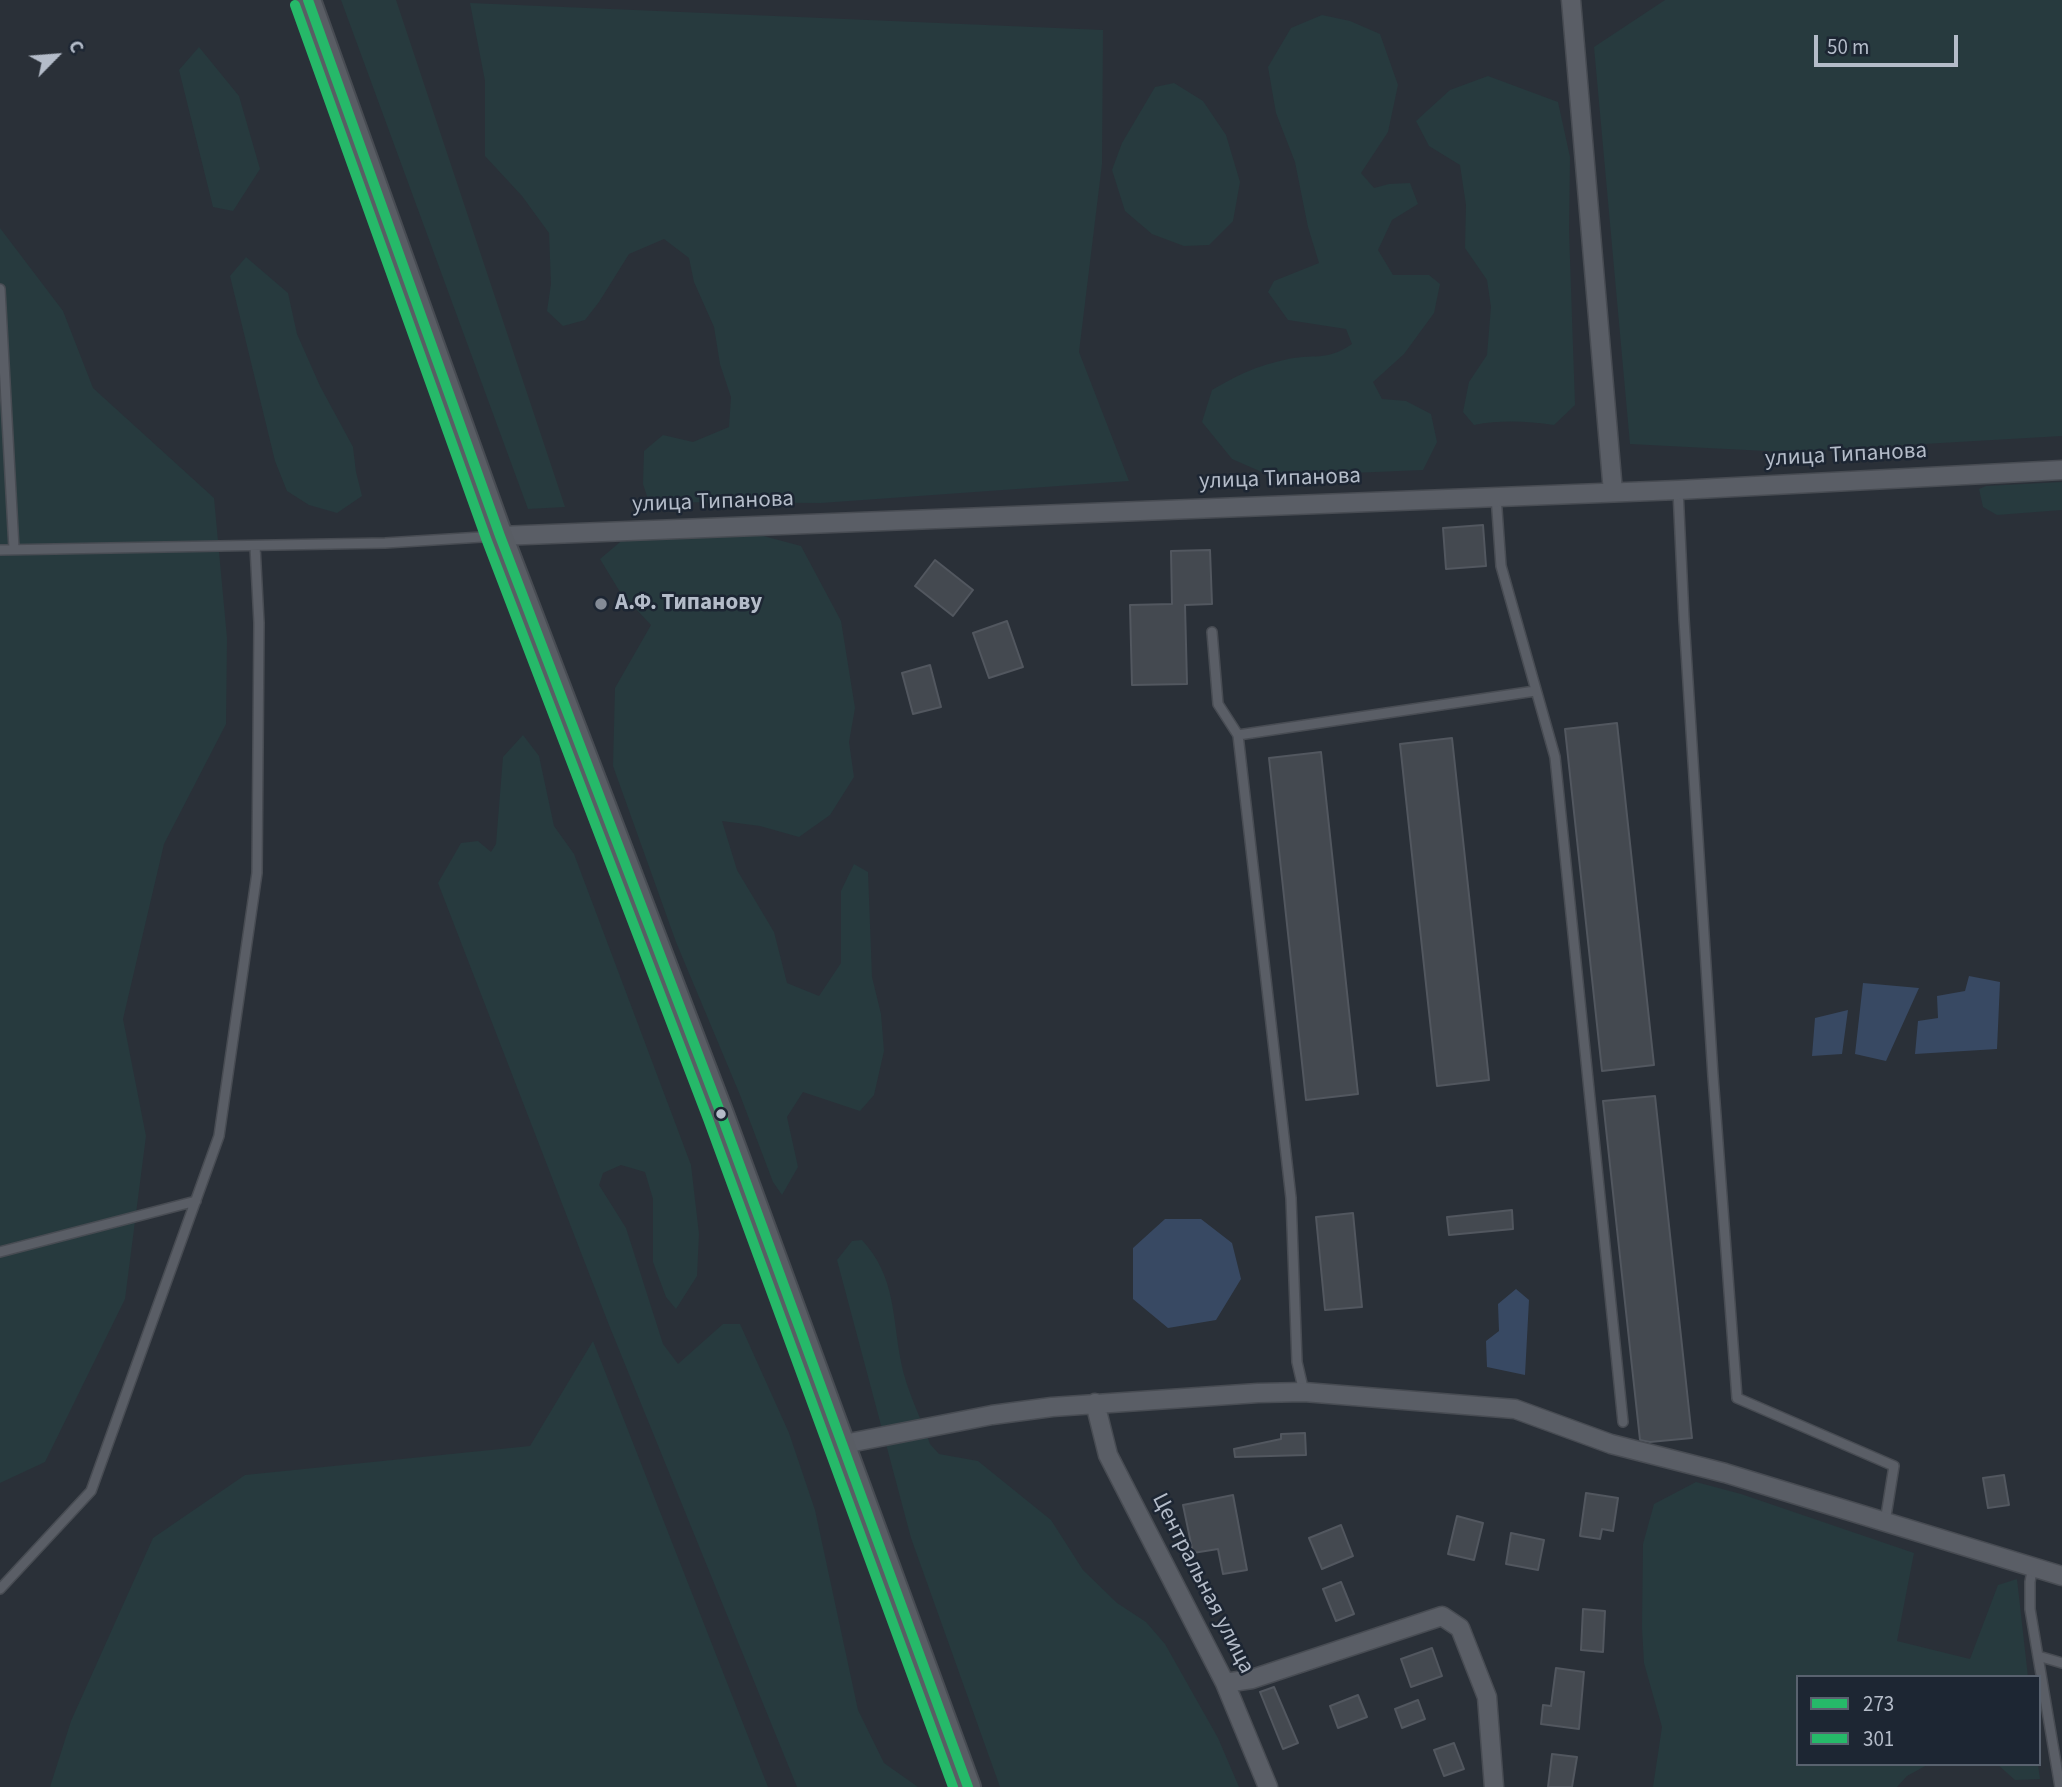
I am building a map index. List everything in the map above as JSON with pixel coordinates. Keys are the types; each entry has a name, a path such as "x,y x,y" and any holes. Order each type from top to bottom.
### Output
{"main road":[{"path":"308,0 500,536 721,1114 968,1787"}],"street":[{"path":"1571,0 1613,492"},
{"name":"улица Типанова","path":"500,536 1613,492 2062,470"},
{"path":"844,1444 992,1415 1094,1403 1304,1392 1515,1409 1611,1444 1725,1474 2033,1565 2062,1576"},
{"name":"Центральная улица","path":"1094,1403 1108,1455 1225,1683 1268,1787"},
{"path":"1225,1683 1252,1679 1442,1616 1460,1628 1487,1697 1494,1787"}],"lane":[{"path":"0,289 13,549"},
{"path":"1678,489 1713,1076 1737,1398 1894,1466 1885,1522"},
{"path":"1496,496 1501,566 1555,757 1623,1422"},
{"path":"0,550 385,543 500,536"},
{"path":"0,1588 91,1491 219,1136 257,873 259,623 255,546"},
{"path":"1212,632 1218,704 1238,735 1291,1198 1297,1363 1304,1392"},
{"path":"1238,735 1535,691"},
{"path":"0,1252 196,1201"},
{"path":"2033,1565 2030,1609 2060,1787"},
{"path":"2038,1656 2062,1663"}],"green space":[{"path":"341,0 396,0 565,507 528,509"},
{"path":"1665,0 2062,0 2062,436 1785,452 1630,444 1594,47"},
{"path":"470,3 1103,30 1102,164 1079,352 1129,481 821,503 649,502 643,484 644,451 663,435 693,442 729,427 731,397 720,364 714,327 694,282 689,258 664,239 629,254 585,320 563,326 547,311 551,284 549,233 522,196 485,156 485,81"},
{"path":"1322,15 1350,21 1380,34 1398,85 1388,132 1361,173 1374,188 1410,183 1418,204 1392,220 1378,250 1393,275 1429,275 1440,284 1434,313 1404,354 1373,382 1382,399 1406,401 1431,414 1437,442 1423,470 1328,474 1264,473 1232,459 1202,422 1212,390 1230,380 1273,363 1327,355 1352,344 1346,329 1288,320 1268,292 1274,281 1319,263 1308,227 1295,162 1276,113 1268,67 1291,28"},
{"path":"199,47 239,96 260,169 233,211 213,207 179,70"},
{"path":"1488,76 1558,102 1570,157 1569,230 1575,405 1554,425 1494,422 1474,425 1463,412 1469,382 1487,355 1491,307 1487,280 1465,248 1466,205 1460,165 1429,146 1416,121 1450,90"},
{"path":"1174,83 1203,101 1226,135 1240,182 1233,221 1209,245 1184,246 1152,234 1125,211 1112,170 1122,143 1155,87"},
{"path":"0,228 63,311 93,388 214,498 227,638 226,724 164,844 123,1019 146,1136 125,1299 45,1462 0,1483"},
{"path":"246,257 288,293 297,334 320,386 353,447 362,496 337,513 309,505 287,491 275,461 230,276"},
{"path":"2062,482 2062,510 1997,515 1983,507 1979,489 1986,486"},
{"path":"633,531 756,534 801,546 841,621 855,708 849,742 854,777 830,815 799,837 760,826 722,821 737,870 774,932 787,983 819,996 841,963 841,891 854,864 868,872 872,977 881,1014 884,1051 874,1095 860,1111 803,1092 787,1117 798,1167 782,1195 773,1182 676,942 613,766 615,688 651,625 620,592 600,559"},
{"path":"523,735 539,756 554,826 574,854 691,1165 699,1234 697,1276 676,1309 666,1297 653,1262 653,1199 645,1172 621,1165 603,1173 599,1185 626,1228 663,1344 678,1364 723,1324 740,1324 789,1433 815,1510 858,1710 884,1763 918,1787 797,1787 609,1325 438,883 461,843 478,841 491,852 496,844 503,757"},
{"path":"862,1240 873,1254 887,1283 903,1372 930,1444 939,1454 978,1461 1051,1520 1083,1570 1117,1603 1146,1622 1165,1644 1218,1738 1239,1787 1000,1787 911,1538 837,1260 852,1241"},
{"path":"593,1341 768,1787 50,1787 71,1721 153,1538 245,1475 530,1446"},
{"path":"1696,1482 1741,1494 1914,1553 1897,1641 1970,1659 1998,1585 2017,1579 2028,1675 1796,1675 1796,1766 1925,1766 1907,1776 1897,1787 1653,1787 1662,1727 1644,1663 1642,1628 1643,1544 1654,1504"},
{"path":"1999,1766 2038,1766 2040,1779 2015,1780"}],"water":[{"path":"1969,976 2000,982 1997,1049 1915,1054 1918,1021 1938,1018 1937,996 1965,991"},
{"path":"1863,983 1919,988 1886,1061 1855,1054"},
{"path":"1848,1010 1842,1054 1812,1056 1815,1018"},
{"path":"1165,1219 1201,1219 1232,1243 1241,1279 1216,1320 1168,1328 1133,1299 1133,1248"},
{"path":"1516,1289 1529,1300 1525,1375 1487,1367 1486,1341 1499,1331 1498,1304"}],"building":[{"path":"1483,525 1486,566 1446,569 1443,528"},
{"path":"1210,550 1212,604 1185,605 1187,684 1132,685 1130,605 1172,604 1171,551"},
{"path":"935,560 973,590 953,616 915,586"},
{"path":"1007,621 1023,667 989,678 973,633"},
{"path":"930,665 941,707 913,714 902,673"},
{"path":"1617,723 1654,1065 1602,1071 1565,729"},
{"path":"1452,738 1489,1080 1437,1086 1400,744"},
{"path":"1321,752 1358,1094 1306,1100 1269,758"},
{"path":"1655,1096 1692,1438 1650,1442 1640,1440 1603,1101"},
{"path":"1512,1210 1513,1229 1449,1235 1447,1217"},
{"path":"1353,1213 1362,1307 1325,1310 1316,1217"},
{"path":"1305,1433 1306,1455 1235,1457 1234,1449 1281,1439 1281,1434"},
{"path":"2004,1475 2009,1505 1988,1508 1983,1478"},
{"path":"1586,1493 1618,1498 1613,1531 1602,1529 1600,1539 1580,1536"},
{"path":"1233,1495 1247,1570 1223,1574 1218,1549 1193,1553 1183,1505"},
{"path":"1457,1516 1483,1523 1474,1560 1448,1554"},
{"path":"1341,1525 1353,1556 1322,1569 1309,1538"},
{"path":"1511,1533 1544,1540 1538,1570 1506,1564"},
{"path":"1341,1582 1354,1614 1336,1621 1323,1589"},
{"path":"1583,1609 1605,1611 1603,1652 1581,1650"},
{"path":"1432,1648 1442,1676 1411,1687 1401,1659"},
{"path":"1556,1668 1584,1672 1579,1729 1541,1724 1543,1705 1551,1706"},
{"path":"1274,1687 1298,1743 1283,1749 1260,1692"},
{"path":"1358,1695 1367,1717 1338,1728 1330,1706"},
{"path":"1418,1700 1425,1719 1402,1728 1395,1709"},
{"path":"1454,1743 1464,1769 1444,1776 1434,1750"},
{"path":"1552,1754 1577,1757 1572,1787 1548,1787"}],"transit line":[{"name":"273","path":"308,0 500,536 721,1114 968,1787"},
{"name":"301","path":"295,5 487,541 708,1119 953,1787"}],"place":[{"name":"А.Ф. Типанову","path":"601,604"}]}
